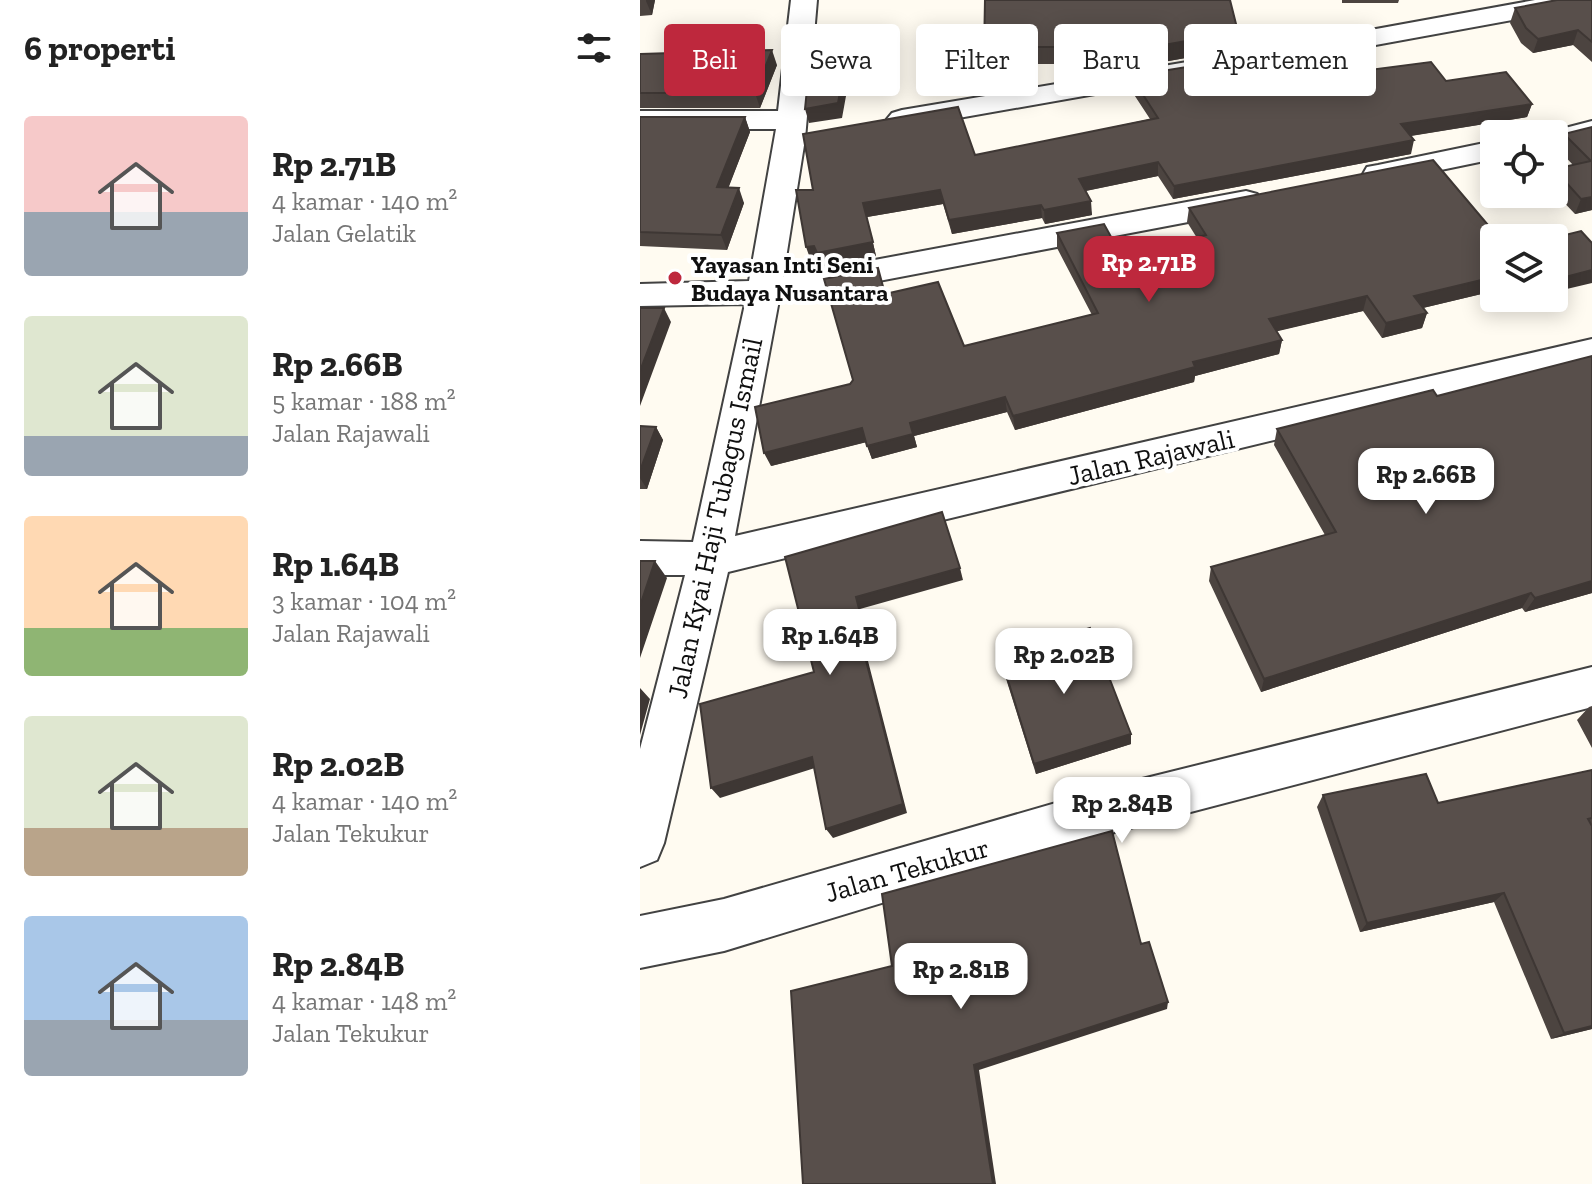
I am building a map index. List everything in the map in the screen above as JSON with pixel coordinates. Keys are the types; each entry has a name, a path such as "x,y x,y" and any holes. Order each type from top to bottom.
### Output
{"street":[{"name":"Jalan Kyai Haji Tubagus Ismail","path":"640,843 710,559 744,380 801,131 804,0"},
{"path":"1376,36 1578,0"},
{"path":"883,123 1184,70"},
{"path":"640,120 801,131"},
{"path":"1568,135 1592,130"},
{"path":"1343,181 1480,153"},
{"path":"640,295 764,292 1268,196"},
{"name":"Jalan Rajawali","path":"640,558 710,559 1592,351"},
{"name":"Jalan Tekukur","path":"640,942 724,925 1118,808 1592,687"}],"building":[{"path":"985,0 1230,0 1236,24 1184,24 1184,41 1168,44 1168,24 1054,24 1054,47 1038,47 1038,24 985,24"},
{"path":"1557,0 1592,0 1592,42 1578,30 1538,39 1526,28 1515,8"},
{"path":"765,50 772,50 765,68"},
{"path":"664,53 664,93 640,93 640,54"},
{"path":"1431,62 1446,81 1506,72 1532,104 1401,124 1414,140 1174,186 1158,162 1079,179 1091,201 1044,210 1041,205 949,220 940,190 863,203 873,242 817,253 814,246 806,247 796,190 813,190 803,134 958,107 975,155 1158,118 1144,96 1168,96 1168,70 1184,67 1184,96 1376,96 1376,69"},
{"path":"806,96 839,96 838,103 805,109"},
{"path":"640,117 745,117 717,187 739,188 721,235 640,232"},
{"path":"1592,127 1592,197 1581,199 1568,185 1568,166 1591,161 1568,138 1568,133"},
{"path":"1433,160 1487,224 1480,224 1480,280 1414,296 1427,313 1386,323 1367,296 1269,319 1282,340 1193,362 1195,367 1013,416 1005,397 910,423 913,434 867,446 862,428 764,453 755,407 850,384 853,380 824,279 878,268 885,294 938,282 964,346 1098,313 1057,233 1104,224 1121,255 1206,235 1189,208"},
{"path":"1581,231 1592,243 1592,270 1568,276 1568,234"},
{"path":"640,308 664,308 640,371"},
{"path":"1592,356 1592,581 1535,598 1531,593 1264,679 1211,567 1336,532 1277,429 1433,390 1437,396"},
{"path":"640,426 656,427 640,471"},
{"path":"942,512 960,568 856,597 868,644 862,645 903,804 826,829 812,757 711,788 700,704 814,672 785,557"},
{"path":"640,561 655,561 640,606"},
{"path":"1090,628 1131,734 1034,764 1000,655"},
{"path":"1592,770 1592,818 1588,819 1592,826 1592,1026 1564,1033 1504,893 1367,923 1323,795 1426,774 1438,803"},
{"path":"1112,831 1141,944 1149,942 1168,1002 974,1065 993,1184 803,1184 791,991 892,966 882,894"}],"place":[{"name":"Yayasan Inti Seni Budaya Nusantara","path":"675,278"}]}
